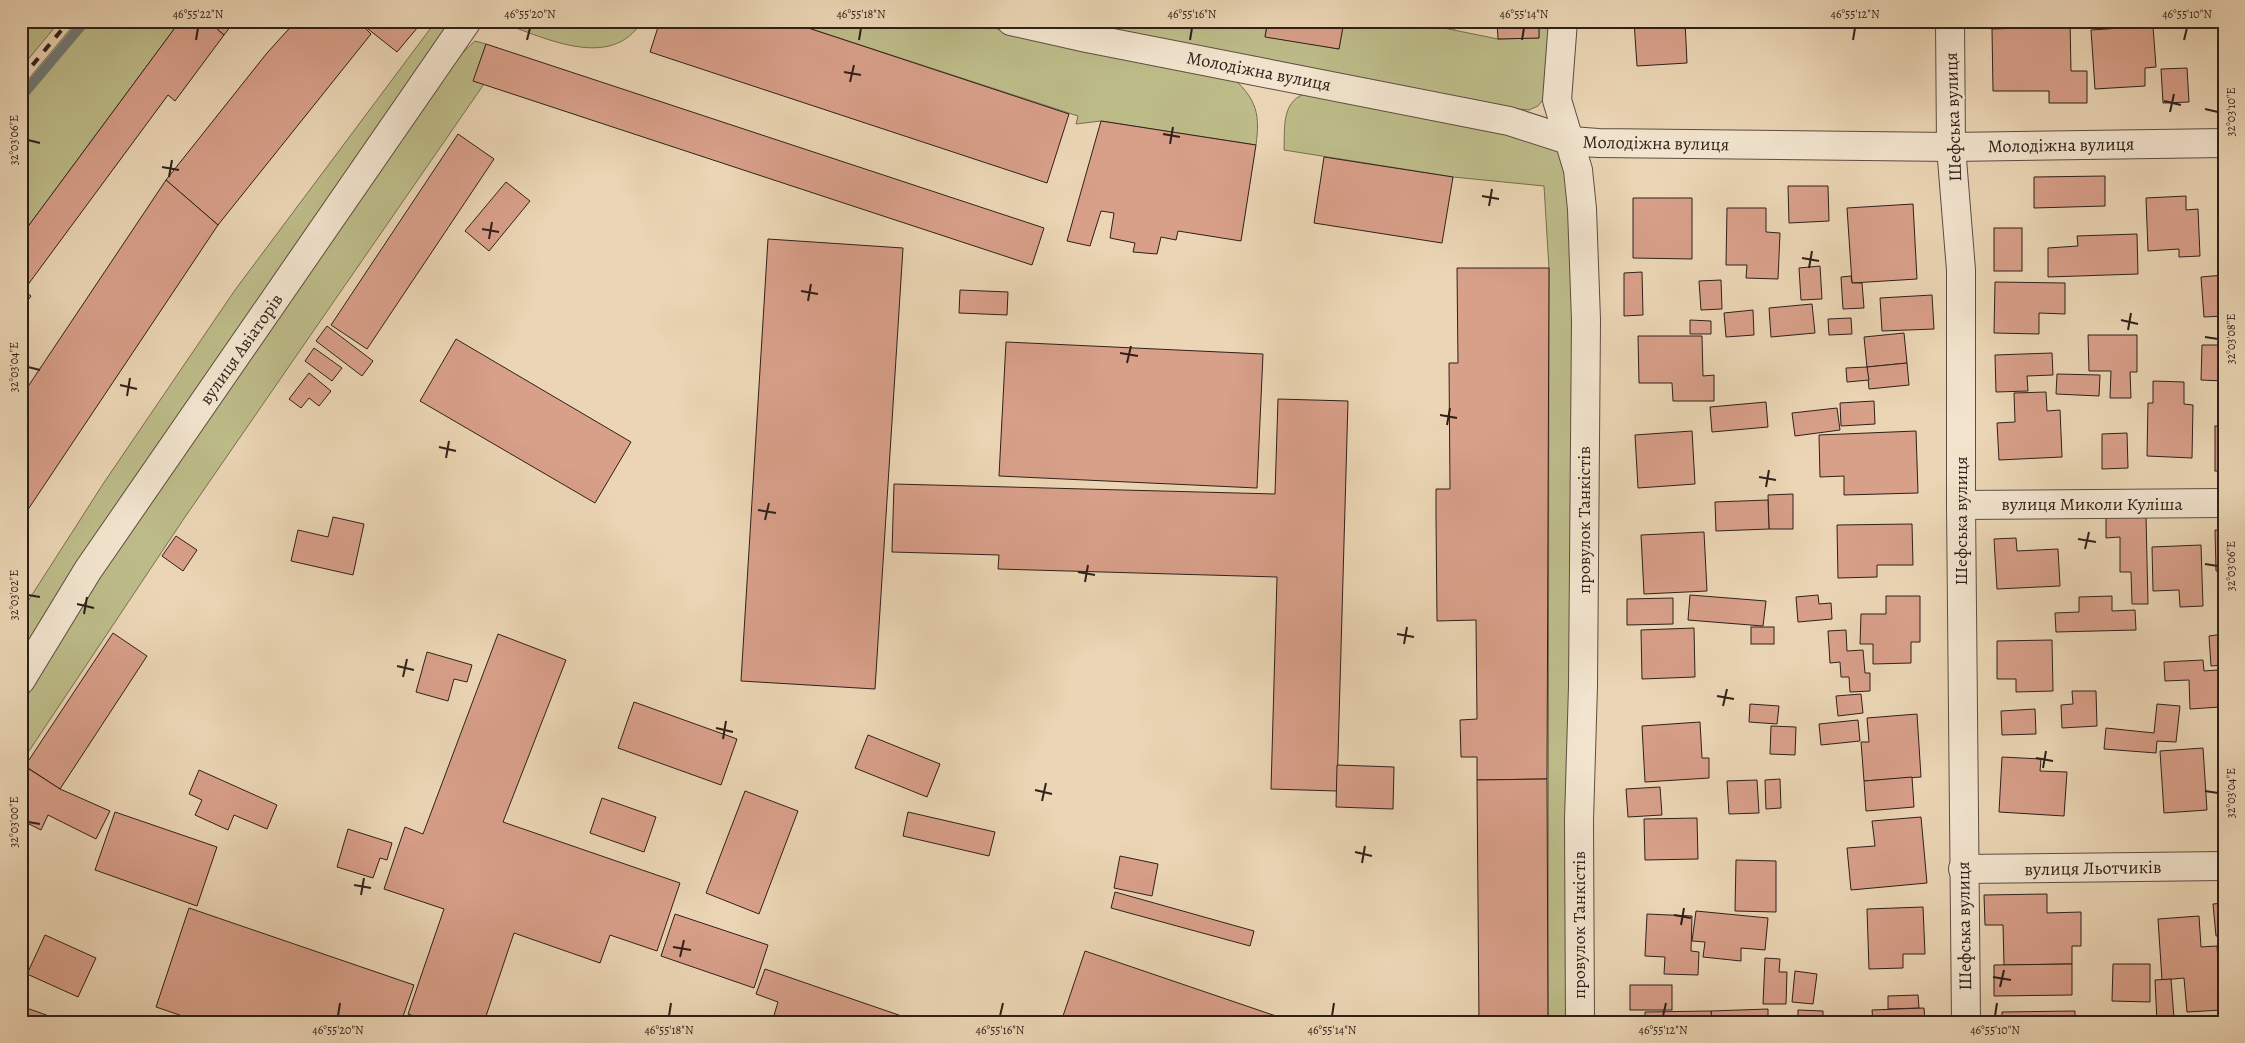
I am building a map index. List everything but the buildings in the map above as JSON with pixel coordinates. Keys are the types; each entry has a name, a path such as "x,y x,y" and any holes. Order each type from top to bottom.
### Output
{"street":[{"name":"вулиця Авіаторів","path":"21,680 88,570 467,21"},
{"name":"Молодіжна вулиця","path":"1011,21 1087,38 1509,121 1571,141 1598,143 1952,147 2224,143"},
{"name":"провулок Танкістів","path":"1563,21 1557,100 1571,141 1578,170 1582,209 1586,320 1583,686 1579,820 1580,1022"},
{"name":"Шефська вулиця","path":"1950,21 1952,147 1961,270 1960,505 1966,1022"},
{"name":"вулиця Миколи Куліша","path":"1960,505 2224,503"},
{"name":"вулиця Льотчиків","path":"1963,869 2224,866"}],"shaded area":[{"path":"21,21 60,21 21,68"},
{"path":"77,21 180,21 21,236 21,88"},
{"path":"436,21 457,21 21,658 21,612 103,484 235,290"},
{"path":"497,21 642,21 629,37 612,45 594,48 554,41"},
{"path":"787,21 960,21 1234,79 1248,94 1255,109 1257,116 1256,145 1101,121 1076,124 1078,116"},
{"path":"1060,21 1268,21 1265,36 1339,49 1344,21 1409,21 1498,39 1539,38 1539,21 1557,21 1548,93 1538,106 1529,110 1508,108 1272,60"},
{"path":"475,41 486,44 474,80 484,84 185,517 21,763 21,706 98,579 456,59"},
{"path":"1304,94 1506,131 1559,149 1574,208 1572,1022 1548,1022 1549,268 1544,186 1453,177 1284,150 1288,110 1297,98"}],"waterway":[{"path":"21,97 85,21"}],"railway":[{"path":"21,79 69,21"}]}
